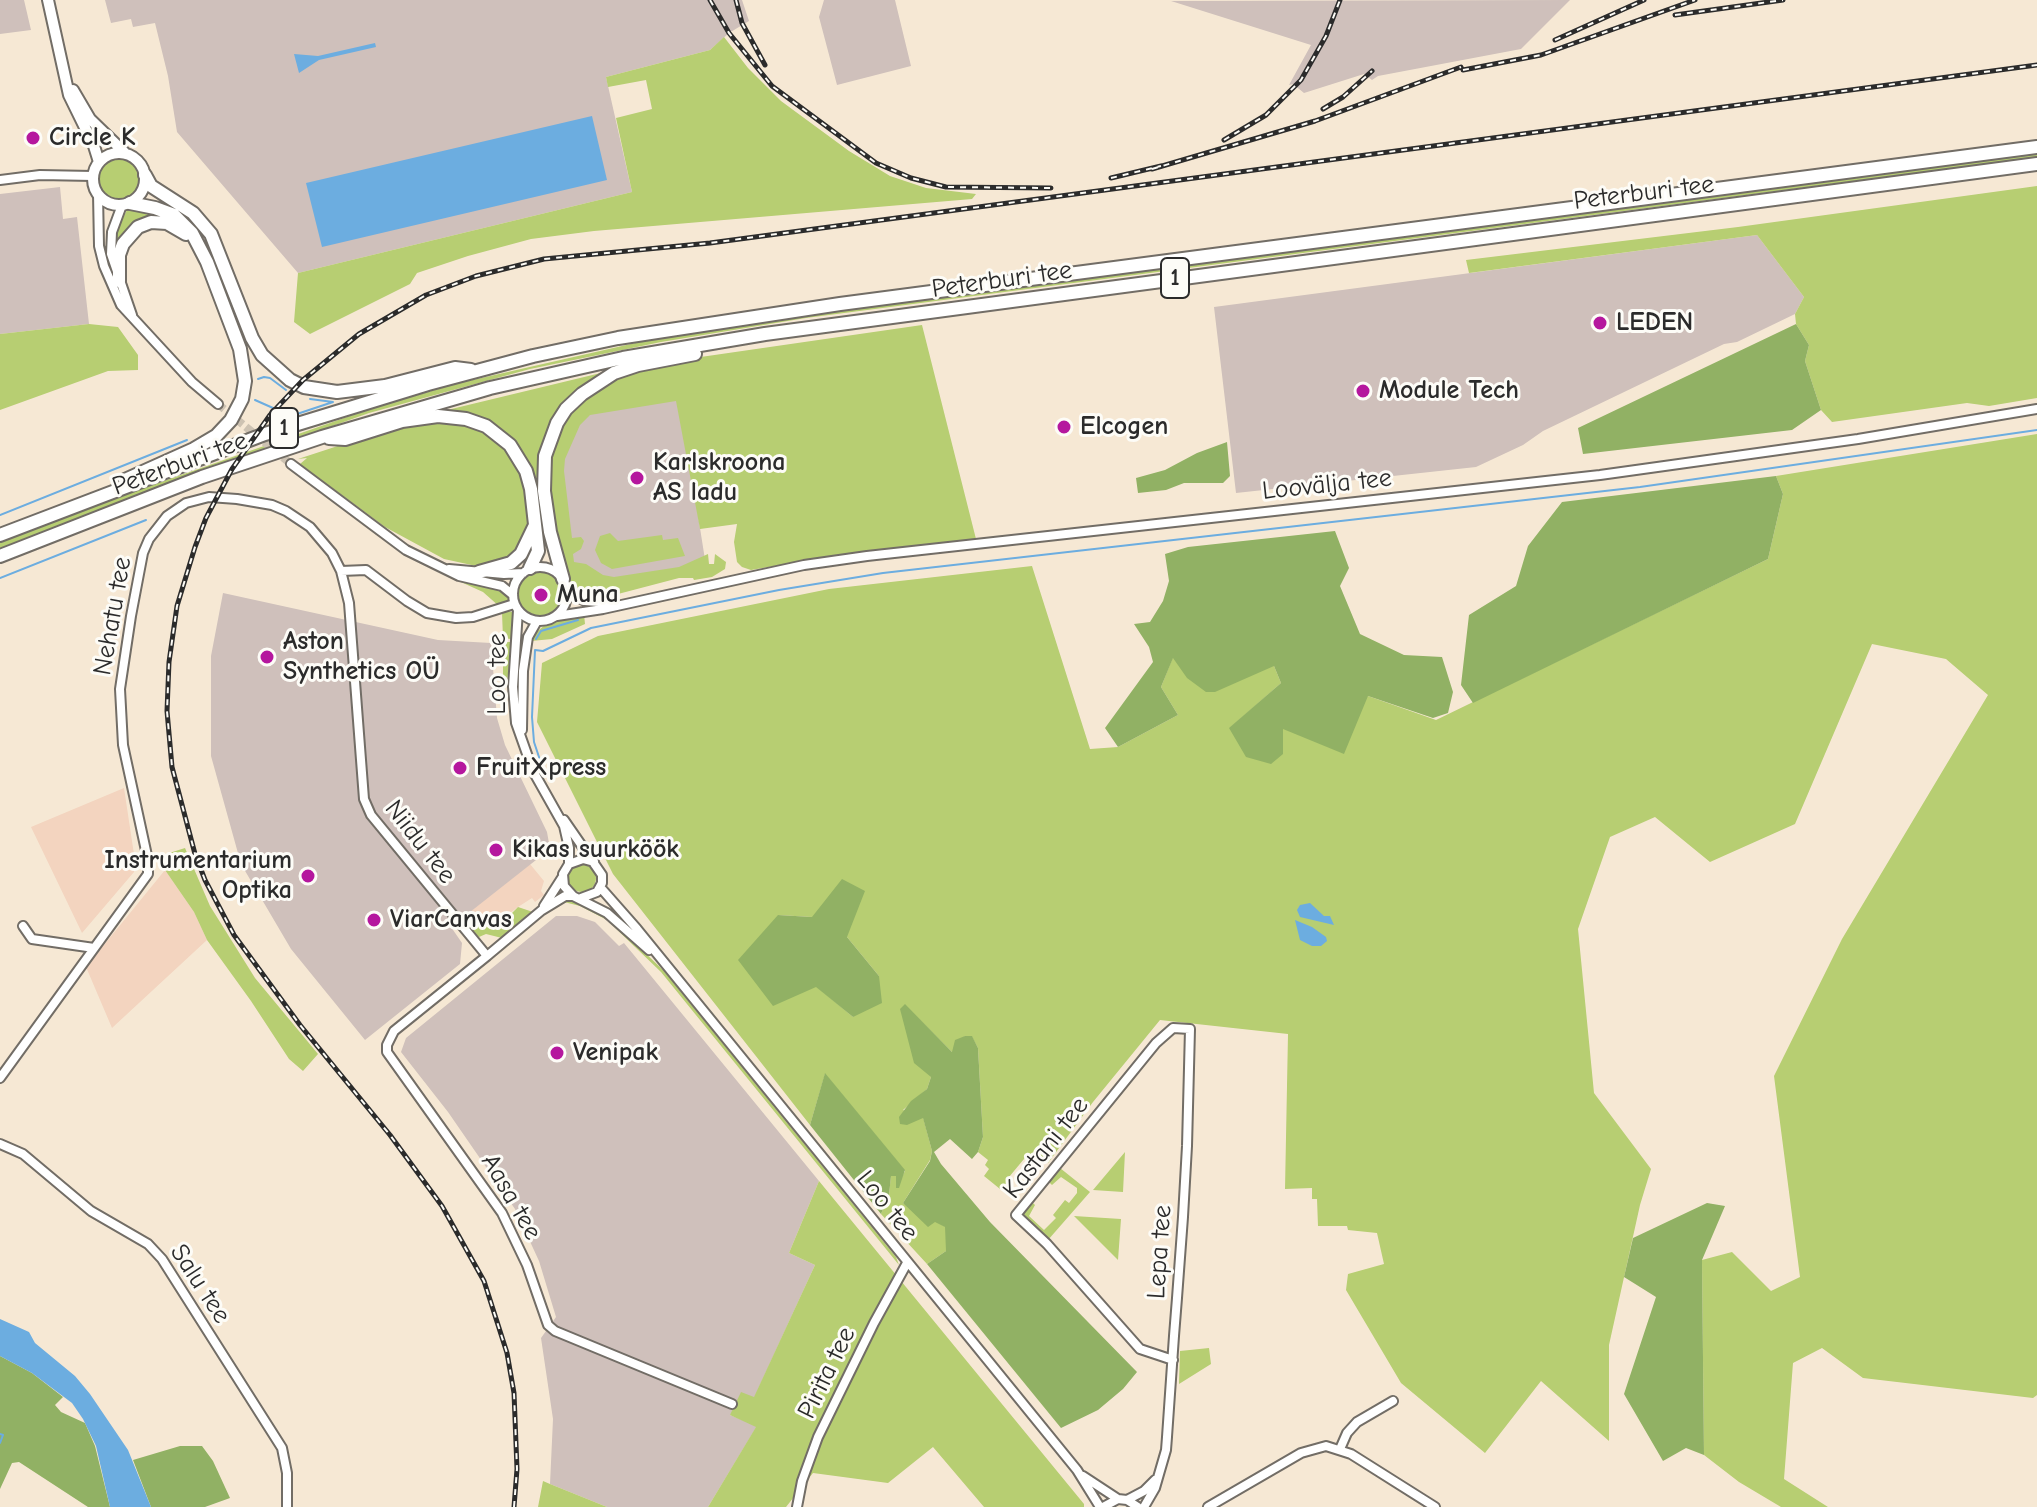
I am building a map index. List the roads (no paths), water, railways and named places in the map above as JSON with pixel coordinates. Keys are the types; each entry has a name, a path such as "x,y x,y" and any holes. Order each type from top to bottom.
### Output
{"highway":[{"name":"Peterburi tee","path":"0,535 265,434 478,371 618,338 736,319 2037,147"},
{"name":"Peterburi tee","path":"0,556 202,477 322,437 410,410 623,358 765,334 2037,164"},
{"path":"145,175 152,188 193,213 211,234 252,338 262,355 290,380 304,387 337,392 385,386 455,368 478,371"},
{"path":"95,498 142,471 216,436 231,420 242,399 245,381 244,362 199,244 174,215 155,208 126,204"},
{"path":"119,281 119,255 123,244 138,227 151,222 167,223 179,228 199,244"},
{"path":"563,579 550,532 544,475 550,438 566,409 614,373 638,365 738,346 765,334"},
{"path":"322,437 345,439 402,421 438,416 466,419 486,426 510,445 526,471 538,551 526,570"},
{"path":"479,572 511,563 521,554 536,524"}],"main road":[{"path":"48,0 69,95 99,162"},
{"path":"65,69 90,119 125,153 139,162 145,175 142,192 126,204 108,203 98,194 93,176 99,162 111,154 125,153"}],"street":[{"path":"0,180 40,175 93,176"},
{"path":"98,194 97,225 104,266 121,305 192,382 218,404"},
{"path":"126,204 113,224 111,254 134,320"},
{"name":"Loovälja tee","path":"557,616 603,609 804,565 867,556 1600,475 1858,439 2037,409"},
{"path":"291,464 406,550 459,576 502,586 530,620 557,616 563,609 568,592 558,573 545,567 479,572 444,568"},
{"name":"Nehatu tee","path":"0,1078 148,874 148,860 123,745 120,689 139,570 149,539 167,516 197,499 222,497 254,501 286,511 310,527 332,553 341,571"},
{"path":"341,571 366,570 417,608 441,617 473,617 515,603"},
{"path":"515,603 517,579 526,570"},
{"name":"Niidu tee","path":"341,571 349,603 367,809 487,956"},
{"name":"Loovälja tee","path":"568,592 585,601 622,603"},
{"name":"Loo tee","path":"515,603 513,687 516,723 533,771 564,826 569,864"},
{"name":"Loo tee","path":"521,737 523,671 528,637 537,621"},
{"name":"Loo tee","path":"554,807 602,875 600,887 1077,1470 1102,1507"},
{"path":"542,910 569,864 583,859 596,865"},
{"name":"Loo tee","path":"562,878 566,890 607,913 667,967"},
{"path":"487,956 542,910 565,896 592,896 600,887"},
{"path":"23,926 32,939 94,948"},
{"name":"Aasa tee","path":"487,956 394,1031 387,1052 502,1213 527,1265 548,1325 555,1331 732,1404"},
{"name":"Kastani tee","path":"1173,1360 1140,1349 1047,1244 1016,1215 1169,1029 1190,1029"},
{"name":"Lepa tee","path":"1141,1507 1159,1476 1166,1450 1187,1146 1190,1029"},
{"name":"Salu tee","path":"0,1144 23,1154 103,1219 148,1244 162,1259 282,1448 287,1473 287,1507"},
{"name":"Pirita tee","path":"797,1507 802,1481 818,1437 907,1263"},
{"path":"1340,1449 1347,1433 1357,1422 1393,1401"},
{"path":"1208,1507 1308,1449 1326,1446 1340,1449 1435,1507"},
{"name":"Loo tee","path":"1077,1470 1100,1489 1141,1507"},
{"path":"1102,1507 1144,1491 1159,1476"}],"water":[{"path":"375,43 376,47 319,60 299,73 294,54 318,56"},
{"path":"592,116 607,180 322,247 306,183"},
{"path":"1310,903 1324,916 1330,916 1334,925 1300,917 1297,910 1300,905"},
{"path":"1295,920 1312,927 1327,941 1321,946 1312,946 1300,940"},
{"path":"0,1319 29,1332 35,1343 75,1376 90,1394 128,1450 151,1507 110,1507 96,1446 83,1419 72,1403 32,1373 0,1356"}],"waterway":[{"path":"258,379 270,378 286,390"},
{"path":"255,400 291,416 333,402 310,399"},
{"path":"543,769 534,742 532,717 535,650 543,651 591,628 779,590 883,573 1640,487 2037,430"},
{"path":"0,515 187,440"},
{"path":"0,578 146,520"},
{"path":"536,639 541,631 578,620"},
{"path":"0,1434 3,1435 0,1443"}],"tunnel":[{"path":"218,404 291,464"}],"railway":[{"path":"710,0 729,33 772,86 876,163 911,178 946,187 1051,188"},
{"path":"736,0 742,23 765,65"},
{"path":"1224,140 1266,115 1301,80 1326,36 1340,0"},
{"path":"1555,40 1644,0"},
{"path":"1463,70 1541,55 1695,0"},
{"path":"1675,15 1783,0"},
{"path":"514,1507 517,1469 514,1393 507,1353 484,1281 442,1206 390,1135 300,1025 234,935 195,854 172,767 167,711 169,662 177,606 195,547 206,518 232,469 270,415 303,380 359,334 426,295 476,276 544,259 710,243 2037,65"},
{"path":"1152,169 1315,121 1461,67"},
{"path":"1323,109 1343,97 1372,71"},
{"path":"1111,178 1161,166"}],"place":[{"name":"Circle K","path":"33,138"},
{"name":"LEDEN","path":"1600,323"},
{"name":"Module Tech","path":"1363,391"},
{"name":"Elcogen","path":"1064,427"},
{"name":"Karlskroona AS ladu","path":"637,478"},
{"name":"Muna","path":"541,595"},
{"name":"Aston Synthetics OÜ","path":"267,657"},
{"name":"FruitXpress","path":"460,768"},
{"name":"Kikas suurköök","path":"496,850"},
{"name":"Instrumentarium Optika","path":"308,876"},
{"name":"ViarCanvas","path":"374,920"},
{"name":"Venipak","path":"557,1053"}]}
